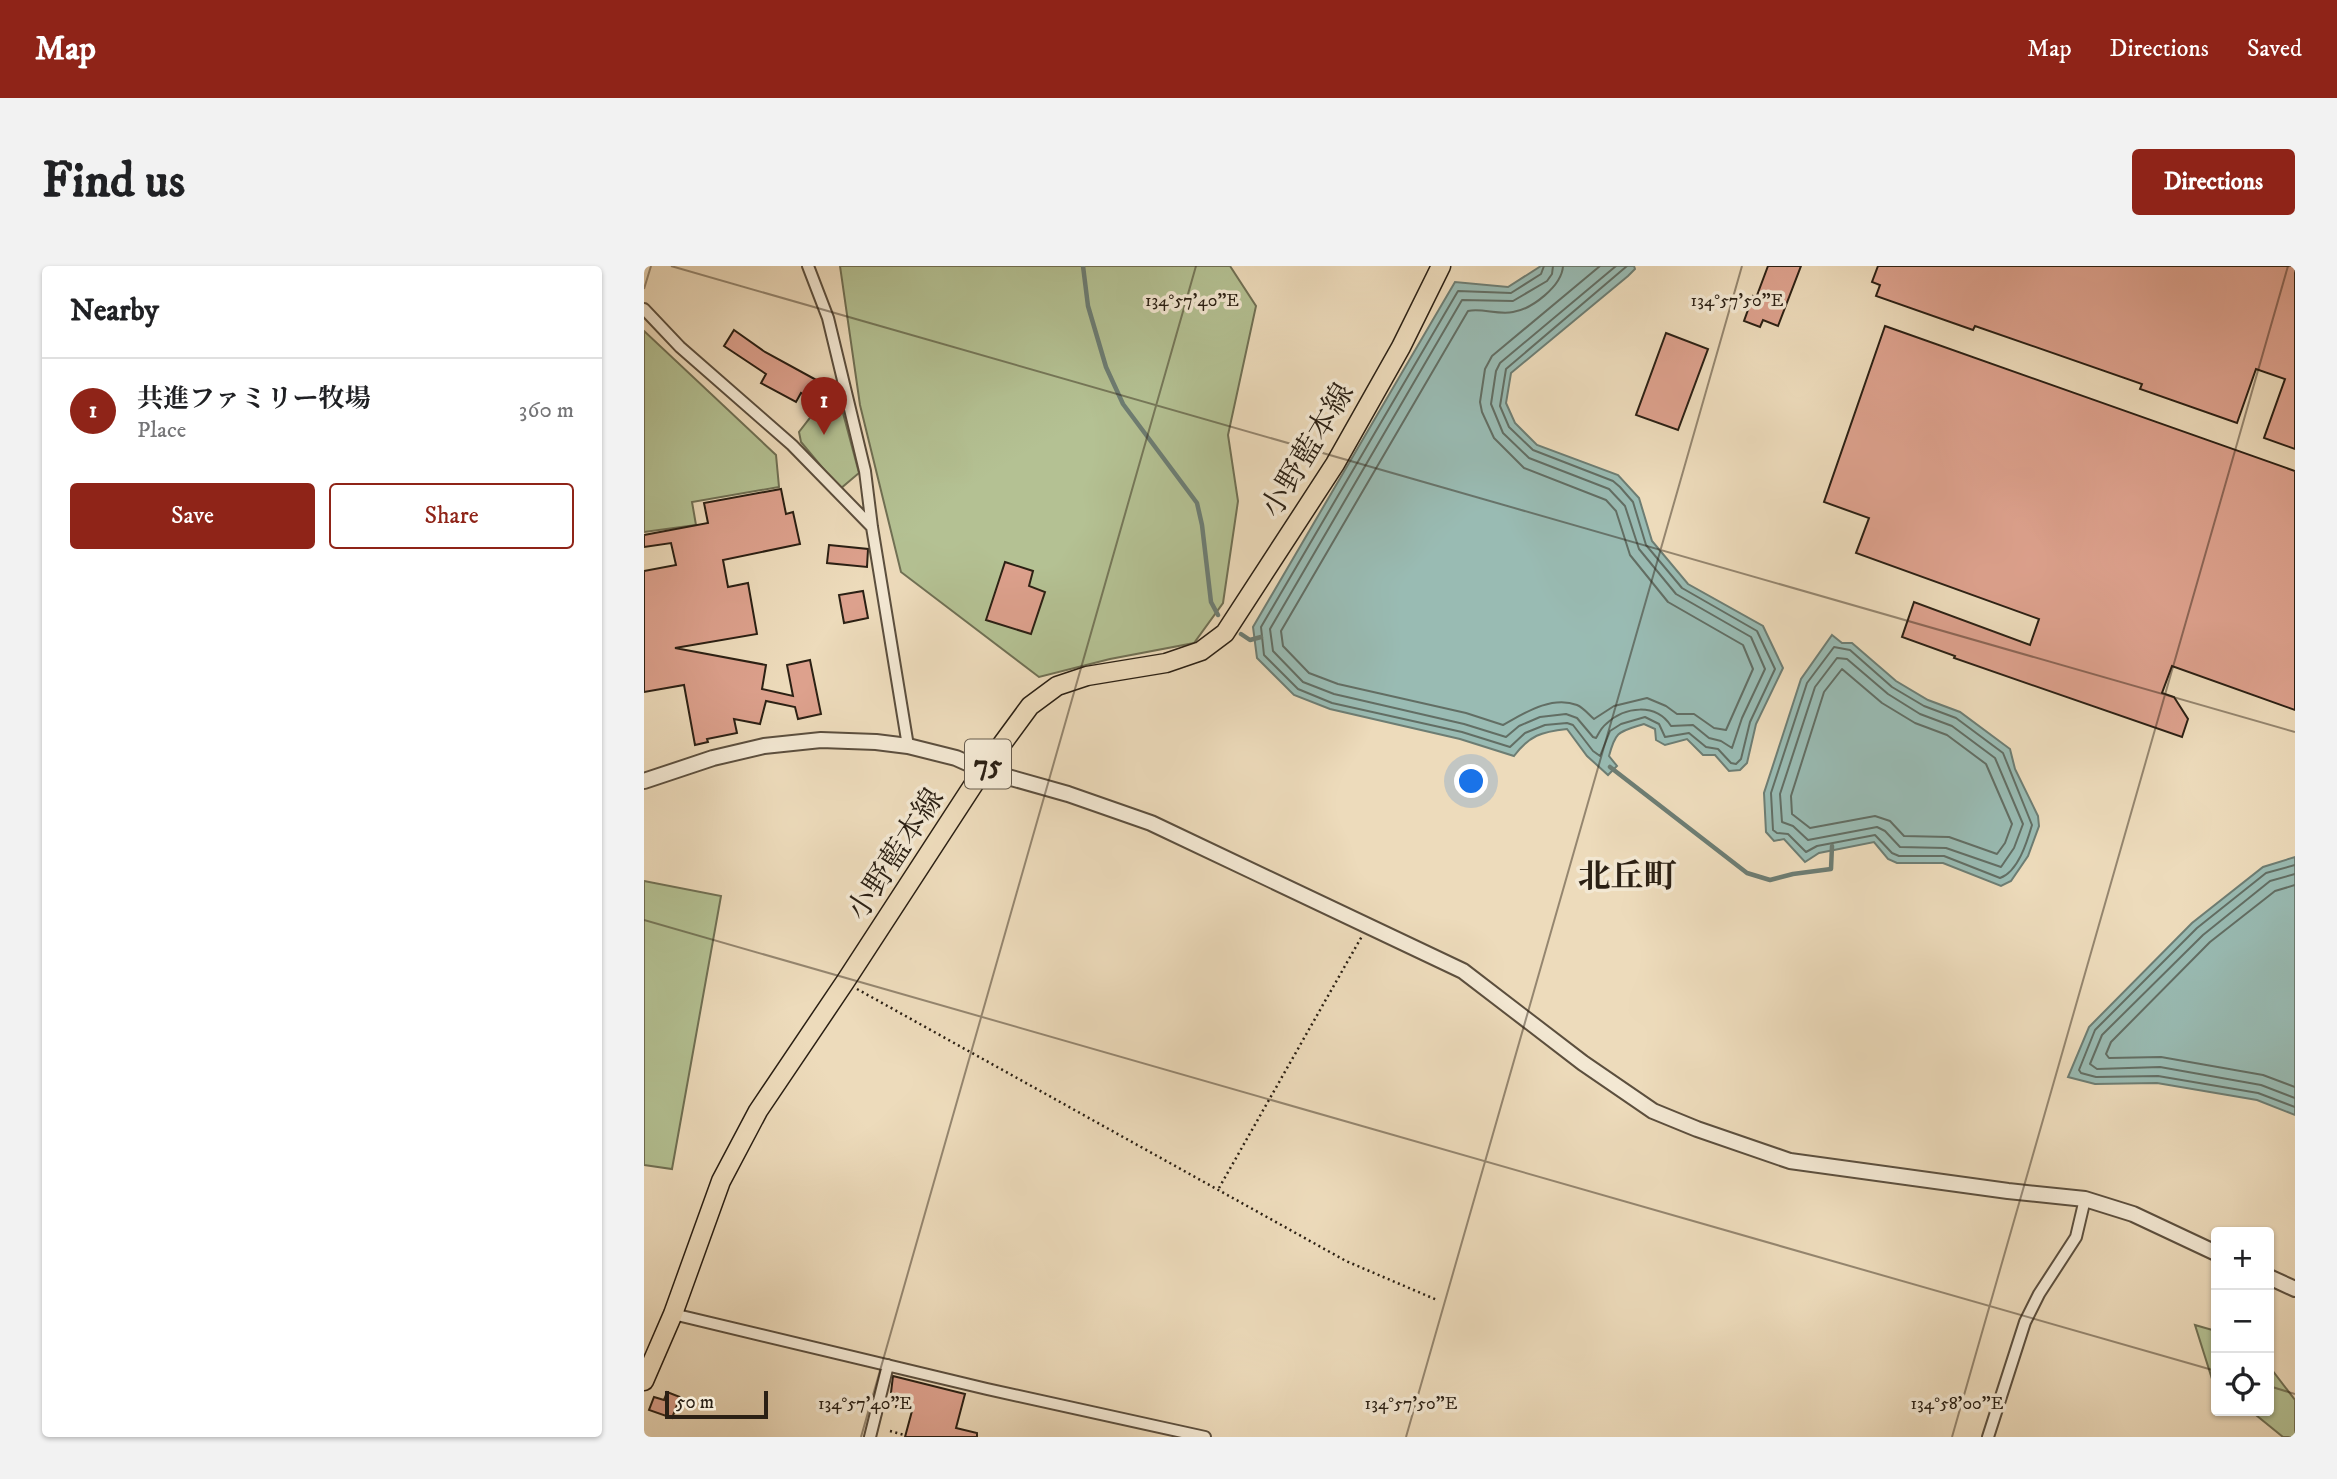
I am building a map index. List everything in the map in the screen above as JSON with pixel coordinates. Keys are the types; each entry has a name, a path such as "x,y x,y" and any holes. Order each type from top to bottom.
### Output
{"main road":[{"name":"小野藍本線","path":"644,1381 673,1314 722,1181 758,1111 983,770 1030,706 1057,686 1087,676 1166,663 1201,651 1226,633 1335,464 1401,347 1441,266"}],"street":[{"path":"808,266 828,318 865,471 908,746"},
{"path":"644,309 680,347 792,446 872,527"},
{"path":"644,781 713,758 764,746 821,740 908,746 956,758 983,770 1068,794 1150,824 1463,971 1583,1063 1653,1111 1697,1129 1790,1160 2008,1191 2085,1199 2133,1214 2211,1250"},
{"path":"1988,1437 2025,1322 2039,1294 2076,1237 2085,1199"},
{"path":"2274,1279 2295,1289"},
{"path":"673,1314 987,1389 1205,1437"},
{"path":"870,1437 888,1365"}],"path":[{"path":"1219,1188 1367,927"},
{"path":"845,982 1346,1261 1437,1300"},
{"path":"890,1431 904,1435"}],"green space":[{"path":"840,266 1230,266 1256,306 1228,435 1238,501 1223,603 1194,643 1110,659 1039,677 901,572 860,405"},
{"path":"644,331 776,455 779,487 692,502 696,525 644,532"},
{"path":"839,398 859,473 840,489 801,442 799,432 823,401"},
{"path":"644,881 721,896 672,1169 644,1165"},
{"path":"2195,1325 2211,1330 2211,1376"},
{"path":"2274,1373 2295,1400 2295,1437 2283,1437 2257,1416 2274,1416"}],"water":[{"path":"1541,266 1634,266 1635,269 1628,276 1511,373 1506,403 1515,423 1537,445 1618,475 1639,498 1652,541 1688,584 1763,626 1783,668 1756,724 1747,763 1740,770 1729,771 1715,755 1703,755 1687,739 1665,745 1656,740 1655,729 1644,724 1620,733 1614,741 1609,756 1617,766 1608,775 1587,756 1567,729 1537,736 1525,743 1514,756 1460,739 1330,709 1294,695 1257,658 1253,627 1455,282 1508,287"},
{"path":"1832,635 1842,643 1852,643 1896,681 1928,700 1960,712 2010,749 2015,769 2038,816 2039,826 2028,856 2011,881 2001,886 1943,863 1897,863 1888,859 1874,842 1819,853 1805,862 1784,839 1774,841 1766,832 1764,793 1801,679"},
{"path":"2295,857 2295,1115 2257,1100 2157,1083 2095,1084 2068,1077 2089,1027 2192,923 2263,867"}],"building":[{"path":"1768,266 1801,266 1778,326 1763,320 1760,327 1744,321"},
{"path":"1878,266 2295,266 2295,449 2264,438 2285,379 2256,369 2237,423 2140,389 2142,384 1975,326 1973,330 1876,296 1880,285 1872,282"},
{"path":"1885,326 2295,471 2295,710 2172,666 2162,693 2174,697 2188,719 2182,737 1954,658 1955,656 1902,637 1914,602 2030,645 2039,619 1856,553 1869,518 1824,502"},
{"path":"734,330 765,352 820,382 811,399 801,393 796,402 761,383 766,374 724,346"},
{"path":"1666,333 1708,349 1678,430 1636,415"},
{"path":"781,489 786,514 793,512 800,544 723,560 728,587 748,583 757,634 675,648 766,665 762,689 793,696 787,665 810,660 821,714 798,719 795,707 766,701 760,724 734,719 737,733 707,739 708,742 695,745 684,685 644,692 644,571 676,565 671,543 644,547 644,535 708,523 704,503"},
{"path":"829,545 868,549 867,567 827,563"},
{"path":"1005,562 1033,571 1029,586 1045,592 1031,634 986,620"},
{"path":"863,591 868,618 844,623 839,595"},
{"path":"893,1376 965,1394 956,1428 977,1433 977,1437 905,1437 912,1411 896,1407 897,1403 890,1401"},
{"path":"667,1392 680,1397 672,1418 649,1410 654,1397 664,1400"}],"waterway":[{"path":"1083,266 1088,306 1106,367 1123,404 1197,503 1211,602 1218,615"},
{"path":"1241,634 1250,640 1261,637"},
{"path":"1610,767 1747,873 1770,880 1831,869 1832,846"}],"place":[{"name":"共進ファミリー牧場","path":"824,435"}],"district":[{"name":"北丘町","path":"1627,875"}]}
